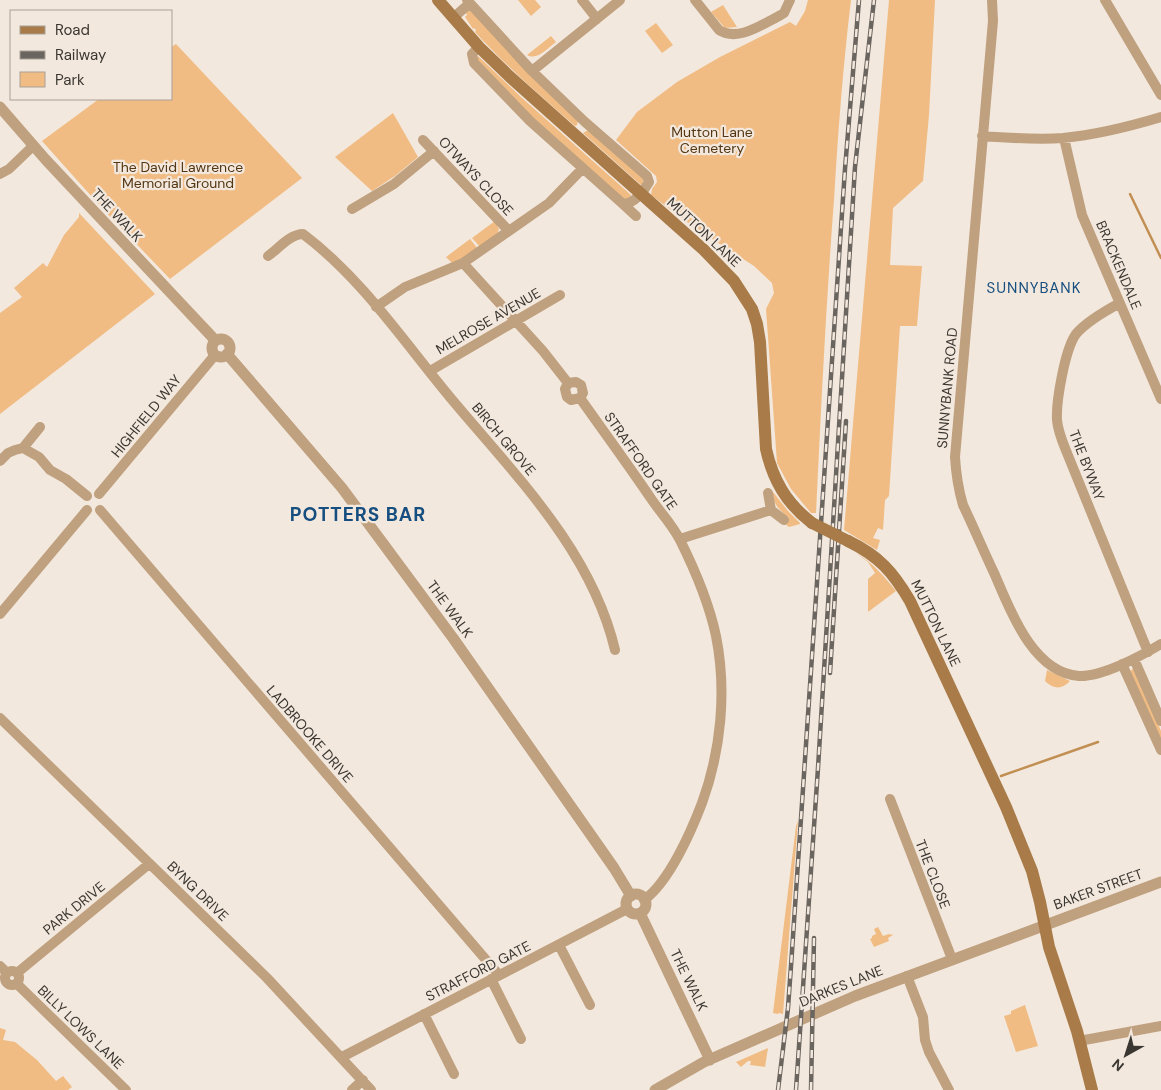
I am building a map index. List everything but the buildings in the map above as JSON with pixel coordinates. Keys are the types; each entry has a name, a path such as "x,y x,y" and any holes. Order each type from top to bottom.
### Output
{"main road":[{"name":"MUTTON LANE","path":"438,0 479,47 720,266 734,281 752,310 760,342 766,449 769,465 782,492 791,504 812,522 872,554 882,562 897,578 910,600 1006,807 1032,871 1050,952 1079,1041 1092,1090"}],"street":[{"path":"582,0 597,19"},
{"path":"532,71 620,0"},
{"path":"695,0 719,30 736,35 784,13 790,0"},
{"name":"SUNNYBANK ROAD","path":"992,0 993,21 956,457 958,490 1017,624 1027,642 1038,654 1048,663 1070,675 1088,675 1134,659"},
{"path":"1106,0 1161,95"},
{"path":"453,18 468,2 532,71 585,122 647,176 649,182 640,193 632,202 623,204"},
{"path":"479,47 472,54 474,63 530,121 636,216"},
{"name":"THE WALK","path":"0,107 33,146 215,340"},
{"path":"982,136 1026,139 1064,138 1127,127 1161,117"},
{"path":"574,135 585,122"},
{"name":"BRACKENDALE","path":"1064,138 1082,215 1161,398"},
{"name":"OTWAYS CLOSE","path":"423,140 508,230"},
{"path":"0,174 9,169 33,146"},
{"path":"352,209 394,184 434,151"},
{"path":"376,307 405,287 463,262 549,203 583,168"},
{"name":"BIRCH GROVE","path":"268,256 291,238 298,234 303,234 341,266 522,480 582,566 610,626 615,650"},
{"name":"STRAFFORD GATE","path":"463,262 543,351 568,383 564,389 566,397 571,400 580,398 680,538 708,607 716,635 720,672 720,720 712,771 695,823 660,885 644,900"},
{"name":"MELROSE AVENUE","path":"430,371 560,295"},
{"name":"THE BYWAY","path":"1120,303 1099,315 1083,328 1069,346 1058,400 1057,420 1067,454 1148,652"},
{"path":"221,338 227,341 230,346 227,354 222,357 215,355 211,348 215,340 221,338"},
{"name":"THE WALK","path":"227,354 342,488 463,652 614,868 631,896"},
{"name":"HIGHFIELD WAY","path":"99,494 215,355"},
{"path":"0,461 8,453 23,448 40,427"},
{"path":"23,448 39,458 50,470 66,479 87,496"},
{"path":"91,493 99,494 103,501 100,510 94,512 87,510 84,503 87,496 91,493"},
{"path":"768,493 770,510 784,520"},
{"path":"0,614 87,510"},
{"name":"LADBROOKE DRIVE","path":"100,510 495,977 521,1038"},
{"path":"680,538 770,510"},
{"path":"1161,644 1134,659 1161,721"},
{"path":"1122,664 1161,750"},
{"name":"BYNG DRIVE","path":"0,718 267,978 371,1090"},
{"name":"THE CLOSE","path":"890,799 952,959"},
{"name":"PARK DRIVE","path":"10,974 149,864"},
{"name":"BAKER STREET","path":"1045,924 1161,882"},
{"path":"638,895 644,900 645,906 640,913 634,914 627,909 626,901 631,896 638,895"},
{"name":"STRAFFORD GATE","path":"342,1057 627,909"},
{"name":"THE WALK","path":"640,913 710,1060"},
{"name":"DARKES LANE","path":"655,1090 710,1060 854,996 1045,924"},
{"path":"559,945 590,1005"},
{"name":"BILLY LOWS LANE","path":"10,974 126,1090"},
{"path":"908,976 923,1017 925,1040 929,1052 949,1090"},
{"path":"424,1014 454,1074"},
{"path":"1079,1041 1161,1026"},
{"path":"352,1090 363,1080"}],"green space":[{"path":"518,0 535,0 541,7 531,16"},
{"name":"Mutton Lane Cemetery","path":"808,0 851,0 837,150 816,513 811,513 791,489 777,463 766,309 774,293 772,283 754,266 695,228 651,195 652,189 657,182 656,176 616,140 637,112 677,82 720,57 790,22 796,26 805,11"},
{"path":"889,0 935,0 929,115 923,181 893,208 890,265 922,266 917,326 900,326 889,496 885,500 883,530 878,528 873,538 880,540 877,550 844,530"},
{"path":"723,5 737,27 725,28 711,12"},
{"path":"468,11 471,11 578,120 577,125 575,126 487,45 465,17"},
{"path":"656,23 673,45 662,53 645,31"},
{"path":"551,36 556,42 546,50 535,56 527,55"},
{"name":"The David Lawrence Memorial Ground","path":"176,44 302,178 170,279 101,207 42,141 98,100 172,100 172,46"},
{"path":"478,56 631,195 629,198 625,200 519,105 476,60"},
{"path":"393,113 418,157 395,176 372,191 335,157"},
{"path":"588,130 643,177 641,185 583,133"},
{"path":"79,213 155,294 0,414 0,313 22,297 14,288 43,263 47,267 64,235 79,217"},
{"path":"495,221 499,229 497,235 480,247 472,238"},
{"path":"470,239 478,249 453,264 446,257"},
{"path":"773,492 800,524 789,527 785,524 789,518 780,510"},
{"path":"856,553 868,561 878,570 896,591 868,612 868,579 875,573 868,562"},
{"path":"1132,669 1135,670 1161,731 1161,741 1130,672"},
{"path":"1047,670 1070,681 1061,687 1051,686 1045,681"},
{"path":"798,821 783,1014 778,1014 773,1013"},
{"path":"878,927 883,936 893,935 888,938 889,941 874,947 870,939 876,934 874,929"},
{"path":"1025,1005 1038,1046 1016,1052 1004,1016"},
{"path":"0,1028 6,1030 3,1040 15,1042 37,1060 56,1081 63,1076 72,1087 68,1090 0,1090"},
{"path":"768,1048 765,1067 750,1065 751,1061 748,1061 741,1067 736,1062"}],"waterway":[{"path":"1130,194 1161,258"},
{"path":"1001,776 1098,742"}],"railway":[{"path":"778,1090 788,1008 845,169 859,0"},
{"path":"796,1090 855,167 874,0"},
{"path":"830,673 846,421"},
{"path":"811,1090 814,938"}],"district":[{"name":"SUNNYBANK","path":"1034,288"},
{"name":"POTTERS BAR","path":"358,514"}]}
